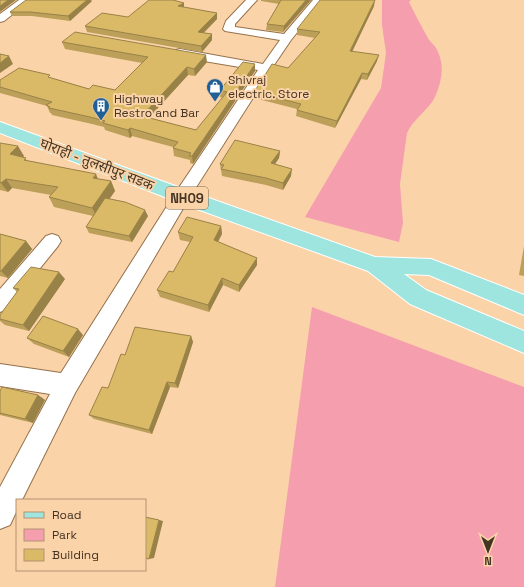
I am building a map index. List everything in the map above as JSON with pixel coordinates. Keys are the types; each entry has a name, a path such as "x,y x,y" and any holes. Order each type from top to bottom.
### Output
{"main road":[{"name":"घोराही - तुलसीपुर सडक","path":"0,127 182,196 375,265 418,297 524,342"},
{"name":"घोराही - तुलसीपुर सडक","path":"375,265 431,267 524,305"}],"street":[{"path":"0,19 26,0"},
{"path":"252,0 230,23 229,29 287,38"},
{"path":"0,515 67,385 182,196 266,68 287,38 318,0"},
{"path":"172,51 266,68"},
{"path":"0,303 52,241"},
{"path":"0,375 67,385"}],"green space":[{"path":"382,0 411,0 409,2 429,39 437,50 442,67 441,79 435,97 429,107 413,123 407,133 400,184 403,223 399,242 305,217 381,88 386,53 382,25"},
{"path":"312,307 524,387 524,587 275,587"}],"building":[{"path":"0,0 8,0 0,6"},
{"path":"26,0 87,0 68,16 30,12 10,12"},
{"path":"149,0 173,0 184,3 178,6 217,13 198,32 212,34 201,46 85,26 102,13 128,17"},
{"path":"281,0 306,0 284,26 267,24"},
{"path":"320,0 375,0 350,51 379,55 368,74 362,73 337,121 297,110 301,104 254,92 272,64 288,68 320,32 297,29"},
{"path":"75,32 206,55 194,69 187,67 142,116 196,130 227,92 220,90 243,62 255,64 192,156 189,156 191,153 173,148 178,142 130,128 128,130 103,123 105,121 90,117 49,108 50,107 46,105 52,102 0,87 0,80 19,68 50,75 48,77 89,89 93,85 115,90 148,57 62,42"},
{"path":"0,54 9,56 0,63"},
{"path":"235,140 280,151 271,163 292,169 283,183 221,169 224,165 220,164"},
{"path":"0,143 18,146 10,154 26,158 24,160 96,174 93,178 111,181 92,208 49,197 58,187 6,179 1,183"},
{"path":"105,198 125,202 145,210 129,236 86,227"},
{"path":"187,217 221,226 214,240 257,258 239,285 222,278 208,305 157,290 169,271 173,272 193,237 178,232"},
{"path":"0,234 26,241 1,271 0,271"},
{"path":"31,267 59,272 23,325 0,319 0,315 19,289 13,288"},
{"path":"43,316 78,329 63,351 27,338"},
{"path":"135,327 191,336 175,383 167,382 149,430 89,415 102,387 108,388 121,354 125,355"},
{"path":"2,387 38,395 25,419 0,413 0,391"},
{"path":"146,517 159,520 149,559 146,558"}],"place":[{"name":"Shivraj electric. Store","path":"215,102"},
{"name":"Highway Restro and Bar","path":"101,121"}]}
